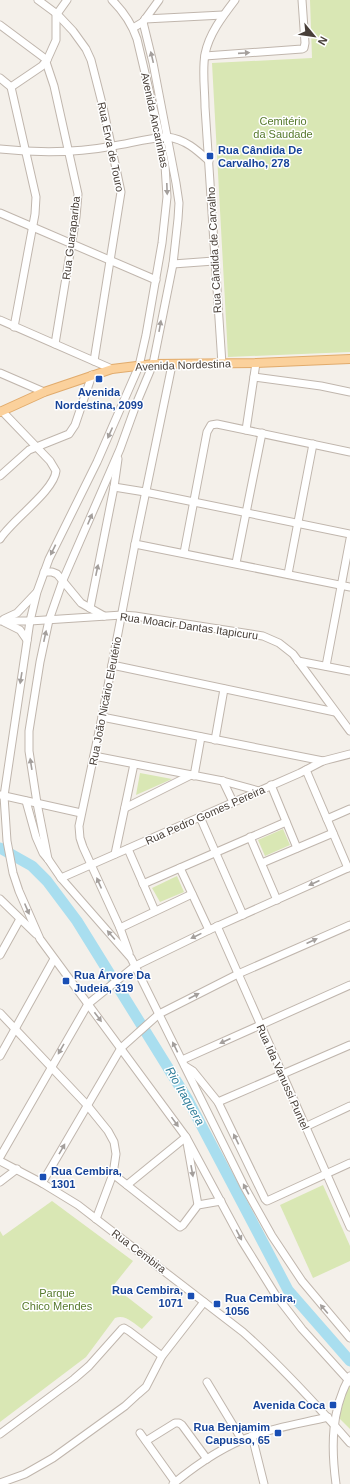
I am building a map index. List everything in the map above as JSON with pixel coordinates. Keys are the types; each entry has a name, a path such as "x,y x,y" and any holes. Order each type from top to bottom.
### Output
{"main road":[{"name":"Avenida Nordestina","path":"1,411 44,392 112,369 153,364 222,364 350,359"}],"street":[{"name":"Rua Erva de Touro","path":"38,0 56,14 80,40 91,60 121,192 94,361"},
{"path":"11,87 47,61 56,40 56,14 67,0"},
{"name":"Avenida Ancarinhas","path":"40,939 13,873 7,841 2,795 30,621 44,572 52,552 97,462 139,366 156,280 168,197 164,137 149,94 133,28 112,0"},
{"path":"133,28 144,20 159,0"},
{"name":"Rua Cândida de Carvalho","path":"222,364 205,107 205,56 210,38 223,15 234,0"},
{"path":"205,56 304,48 305,43 302,0"},
{"path":"144,20 223,15"},
{"path":"48,858 37,803 29,751 29,732 40,662 49,620 63,580 120,449 153,364 173,264 179,203 176,183 164,137 159,92 144,20"},
{"path":"0,25 47,61"},
{"name":"Rua Guarapariba","path":"47,61 78,194 78,203 55,344"},
{"path":"0,78 11,87 36,197 35,214 14,327"},
{"path":"149,94 159,92"},
{"path":"0,149 26,152 68,151 112,147 164,137 175,138 185,142 209,161"},
{"path":"0,213 156,280"},
{"path":"173,264 214,261"},
{"path":"157,272 171,273"},
{"path":"0,320 112,369"},
{"path":"246,430 256,363"},
{"name":"Rua João Nicário Eleutério","path":"131,958 120,928 80,838 79,826 102,717 145,492 172,365"},
{"path":"0,373 44,392"},
{"path":"0,476 22,454 36,446 65,436 72,431 86,396 92,375"},
{"path":"254,377 321,386 350,392"},
{"path":"0,539 52,482 55,473 53,465 1,411"},
{"path":"184,553 207,432 212,425 217,424 350,452"},
{"path":"236,563 262,433"},
{"path":"288,574 314,444"},
{"path":"90,608 120,449"},
{"path":"114,487 350,534"},
{"path":"326,666 350,539"},
{"path":"135,544 350,587"},
{"name":"Rua Moacir Dantas Itapicuru","path":"44,572 55,572 76,598 104,616"},
{"path":"0,621 18,614 38,592"},
{"name":"Rua Moacir Dantas Itapicuru","path":"0,621 30,621 122,615 263,636 279,643 293,654 350,731"},
{"path":"0,621 20,630 27,640"},
{"path":"298,661 350,671"},
{"path":"112,665 336,712"},
{"path":"215,740 224,689"},
{"path":"102,717 323,761"},
{"path":"193,776 201,737"},
{"name":"Rua Pedro Gomes Pereira","path":"61,878 271,786 323,761 350,754"},
{"path":"94,756 223,781 259,791"},
{"path":"115,854 134,764"},
{"path":"0,1157 88,1004 98,995 136,966 217,926 349,867 306,770"},
{"path":"125,808 193,776"},
{"path":"223,781 233,802"},
{"path":"271,786 297,848"},
{"path":"2,795 81,813"},
{"path":"26,801 43,853 61,878 131,958 136,966 244,1186 272,1236 302,1281 350,1338"},
{"path":"327,819 350,809"},
{"path":"200,817 243,915"},
{"path":"144,884 286,822"},
{"path":"262,863 333,832"},
{"path":"250,837 277,900"},
{"path":"128,849 155,912"},
{"path":"180,868 209,930"},
{"path":"120,928 192,894"},
{"path":"0,899 40,939 88,1004 124,1045 186,1137 242,1241 275,1294 302,1329 349,1379 337,1407 334,1425 333,1460 336,1484"},
{"path":"0,955 20,919"},
{"path":"42,1183 124,1045 159,1014 238,974 350,925"},
{"name":"Rua Ida Vanussi Puntel","path":"217,926 349,1224"},
{"path":"0,1056 54,959"},
{"path":"183,1063 350,984"},
{"path":"0,1013 87,1105 108,1131 114,1142 116,1154 113,1174 96,1219"},
{"path":"218,1102 350,1045"},
{"path":"183,1063 193,1071 218,1102 265,1199 269,1201 350,1163"},
{"path":"305,1127 350,1106"},
{"path":"127,1185 186,1137"},
{"path":"186,1137 198,1205"},
{"name":"Rua Cembira","path":"0,1161 42,1183 78,1205 243,1332 264,1350 350,1443"},
{"path":"0,1182 17,1169"},
{"path":"113,1174 180,1227 198,1205 221,1201"},
{"path":"0,1483 25,1474 53,1458 125,1406 146,1387 162,1356 204,1302"},
{"path":"0,1434 74,1379 89,1366 124,1328 162,1356"},
{"path":"207,1382 242,1440"},
{"path":"140,1433 179,1482 207,1460 242,1440 252,1436 328,1418"},
{"path":"146,1441 174,1423 179,1423 207,1460"},
{"path":"252,1436 264,1484"}],"green space":[{"name":"Cemitério da Saudade","path":"310,0 350,0 350,352 228,357 212,63 312,58"},
{"path":"140,773 172,779 136,795"},
{"path":"283,829 290,845 265,856 258,840"},
{"path":"177,876 184,892 160,902 152,888"},
{"path":"323,1185 350,1246 350,1261 313,1278 280,1205"},
{"name":"Parque Chico Mendes","path":"52,1201 133,1261 113,1286 153,1317 142,1329 126,1318 115,1318 86,1357 0,1422 0,1231 3,1236"},
{"path":"348,1385 350,1387 350,1429 339,1418"}],"waterway":[{"name":"Rio Itaquera","path":"0,848 32,866 47,881 77,921 188,1100 288,1290 350,1361"}],"place":[{"name":"Rua Cândida De Carvalho, 278","path":"210,156"},
{"name":"Avenida Nordestina, 2099","path":"99,379"},
{"name":"Rua Árvore Da Judeia, 319","path":"66,981"},
{"name":"Rua Cembira, 1301","path":"43,1177"},
{"name":"Rua Cembira, 1071","path":"191,1296"},
{"name":"Rua Cembira, 1056","path":"217,1304"},
{"name":"Avenida Coca","path":"333,1405"},
{"name":"Rua Benjamim Capusso, 65","path":"278,1433"}]}
